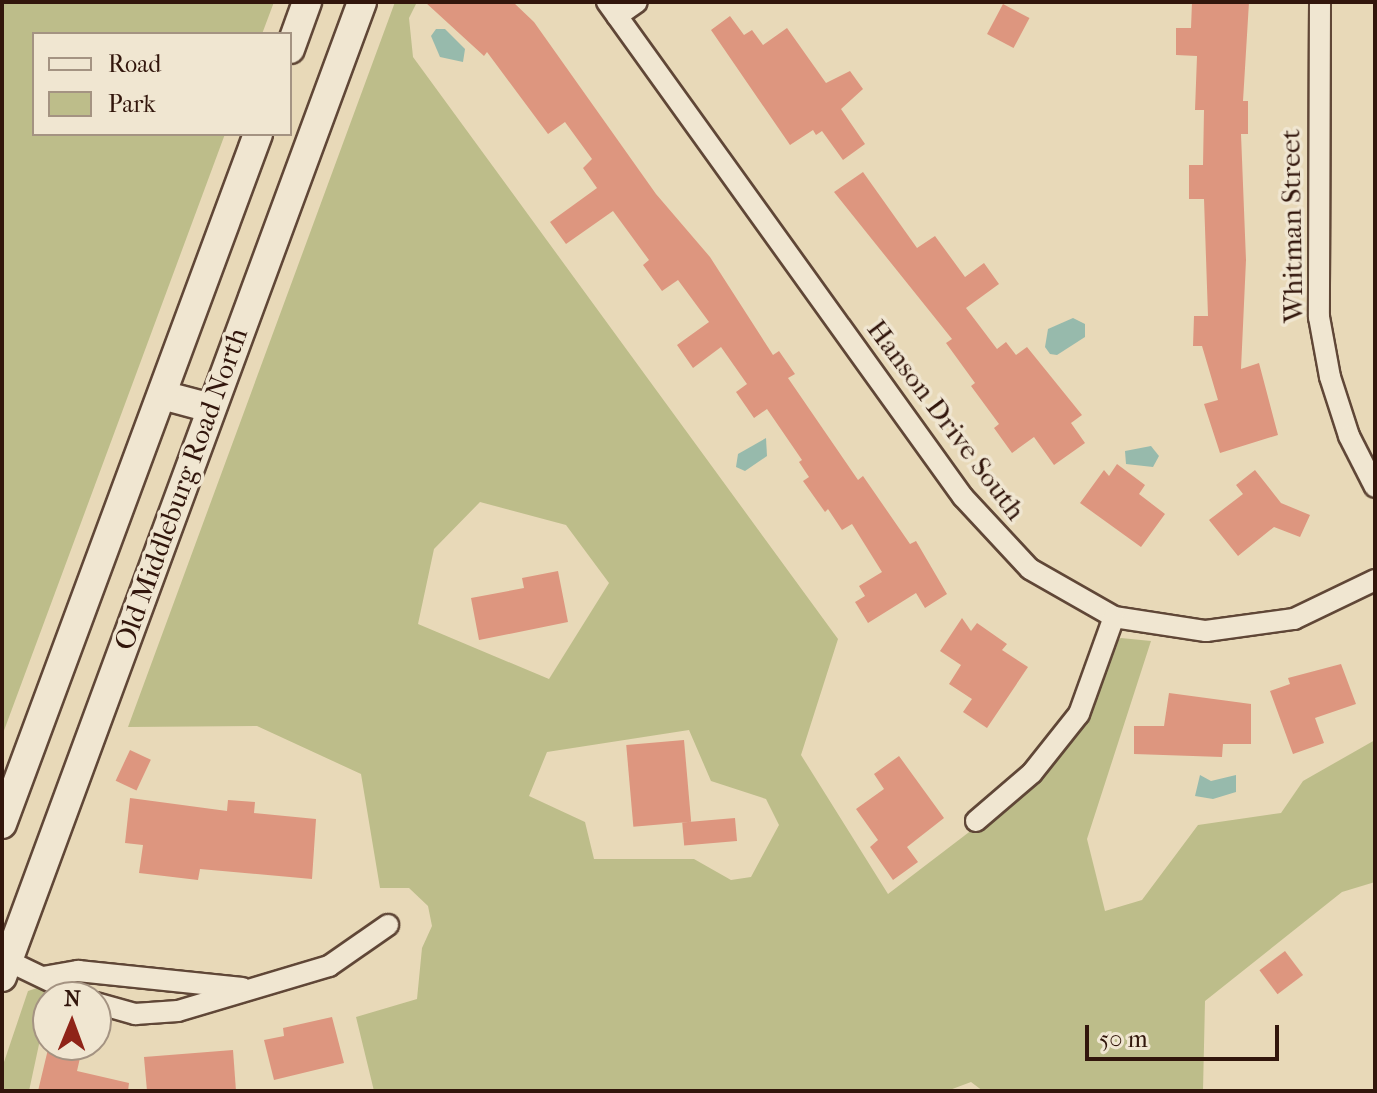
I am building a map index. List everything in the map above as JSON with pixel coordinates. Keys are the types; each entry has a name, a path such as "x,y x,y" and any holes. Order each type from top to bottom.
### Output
{"main road":[{"path":"292,43 307,2"},
{"name":"Old Middleburg Road North","path":"4,965 362,2"},
{"name":"Old Middleburg Road North","path":"2,824 257,136"},
{"path":"162,395 211,408"}],"street":[{"path":"612,9 637,2"},
{"name":"Whitman Street","path":"1320,2 1319,317 1330,377 1349,436 1375,487"},
{"name":"Hanson Drive South","path":"612,9 987,525 1030,569 1114,617 1206,631 1253,627 1330,606 1375,580"},
{"path":"976,821 1032,773 1079,714 1114,617"},
{"path":"112,1008 135,1014 178,1011 329,966 388,925"},
{"path":"4,965 51,981"},
{"path":"43,977 78,971 252,989"}],"green space":[{"path":"2,2 274,2 263,32 32,32 32,136 224,136 2,736"},
{"path":"395,2 417,2 409,18 413,57 838,639 801,755 888,894 1044,775 1089,718 1111,643 1121,638 1151,641 1087,839 1105,911 1142,900 1198,825 1281,813 1303,781 1375,740 1375,882 1342,892 1205,1001 1203,1091 983,1091 971,1082 947,1091 374,1091 356,1017 417,999 422,948 432,926 428,906 409,888 380,888 361,774 257,726 128,727","holes":["480,502 566,525 609,583 549,679 418,624 434,549","689,730 711,781 766,799 779,825 751,877 731,880 694,859 594,859 585,822 529,796 547,752"]},
{"path":"32,990 32,1061 35,1061 29,1091 2,1091 2,1068 28,991"}],"shaded area":[{"path":"436,29 445,29 465,49 463,62 440,57 431,36"},
{"path":"1073,318 1085,324 1085,337 1057,355 1050,354 1045,347 1048,329"},
{"path":"766,438 767,456 745,471 736,467 738,454"},
{"path":"1151,446 1159,456 1153,467 1126,464 1125,451"},
{"path":"1200,775 1211,781 1236,775 1236,792 1213,799 1195,796"}],"building":[{"path":"425,2 513,2 534,22 656,194 710,257 773,355 779,351 795,374 788,378 858,480 863,476 910,544 916,541 947,594 925,608 916,593 868,623 855,602 865,596 859,586 882,572 852,524 842,530 828,509 825,512 803,481 809,477 799,462 802,460 767,409 754,418 736,392 747,384 721,347 693,368 677,345 709,322 678,280 662,291 643,265 649,260 613,211 566,244 550,222 597,188 583,168 592,159 565,122 548,134 487,52 484,56"},
{"path":"1192,2 1249,2 1243,101 1248,101 1248,134 1241,134 1246,260 1241,369 1259,363 1278,435 1220,453 1204,404 1218,400 1202,346 1193,346 1194,316 1208,316 1204,199 1189,199 1189,165 1203,165 1204,110 1195,110 1197,56 1176,55 1176,28 1191,28"},
{"path":"1003,4 1029,18 1014,48 987,34"},
{"path":"730,16 744,35 752,30 763,45 787,28 826,83 850,71 863,89 841,109 865,144 843,160 822,131 816,135 813,130 790,145 711,30"},
{"path":"863,172 917,248 935,236 965,277 984,263 999,284 966,308 997,349 1006,342 1016,355 1027,347 1082,415 1071,423 1085,443 1054,465 1034,437 1012,453 994,428 999,424 971,386 975,383 946,343 952,339 834,192"},
{"path":"1117,464 1145,485 1139,494 1165,514 1141,547 1080,503 1104,470 1109,476"},
{"path":"1255,470 1281,503 1310,515 1300,537 1274,527 1238,556 1209,520 1243,494 1236,485"},
{"path":"558,571 568,622 479,640 471,598 524,588 522,578"},
{"path":"962,618 971,631 977,623 1007,644 1002,650 1028,667 987,728 963,712 972,699 949,684 961,665 940,651"},
{"path":"1341,664 1356,704 1315,718 1324,743 1293,754 1270,691 1290,684 1288,678"},
{"path":"1169,693 1251,704 1251,744 1223,744 1222,757 1134,754 1134,726 1164,726"},
{"path":"684,740 691,822 633,827 626,745"},
{"path":"130,750 151,760 136,791 116,781"},
{"path":"899,756 944,818 907,847 918,862 893,880 870,847 878,840 856,809 884,789 874,774"},
{"path":"130,798 227,811 228,800 255,802 254,813 316,819 312,879 200,869 198,880 139,873 143,845 125,843"},
{"path":"735,818 737,841 684,846 682,823"},
{"path":"1285,951 1303,975 1277,994 1259,970"},
{"path":"332,1017 344,1063 274,1080 264,1040 284,1036 283,1028"},
{"path":"233,1050 236,1091 147,1091 144,1057"},
{"path":"45,1061 79,1061 77,1071 129,1083 128,1091 38,1091"}]}
